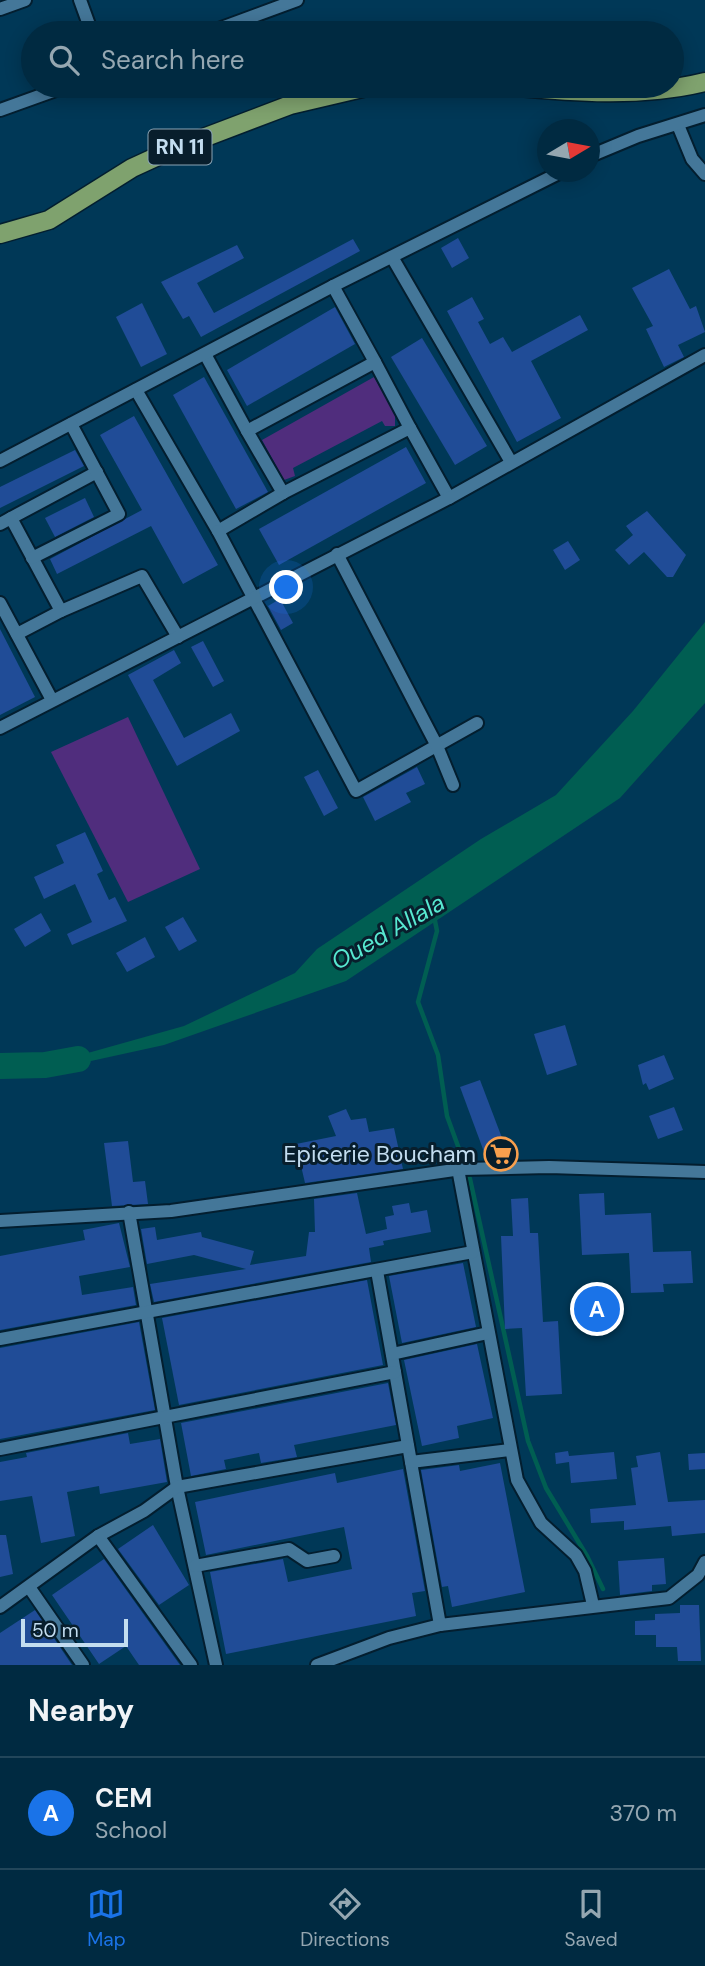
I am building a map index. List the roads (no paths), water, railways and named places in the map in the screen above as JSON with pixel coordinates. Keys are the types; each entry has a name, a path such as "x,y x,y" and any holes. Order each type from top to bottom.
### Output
{"main road":[{"path":"684,85 705,82"},
{"name":"RN 11","path":"0,234 49,220 132,168 169,151 300,102 318,98"}],"street":[{"path":"0,9 25,0"},
{"path":"80,0 88,21"},
{"path":"240,21 294,1"},
{"path":"0,110 33,98"},
{"path":"600,152 638,136 705,115"},
{"path":"678,125 692,159 705,174"},
{"path":"0,461 333,286 541,182"},
{"path":"392,257 511,462"},
{"path":"333,286 449,498"},
{"path":"205,354 283,493"},
{"path":"0,728 449,498 705,355"},
{"path":"247,431 375,362"},
{"path":"136,390 218,531 356,791 477,723"},
{"path":"32,558 119,514 71,424"},
{"path":"218,531 283,493 410,428"},
{"path":"61,611 32,558 6,521 97,472"},
{"path":"337,554 437,746 453,785"},
{"path":"17,634 61,611 142,576 178,637"},
{"path":"0,603 52,700"},
{"path":"460,1169 473,1252 517,1480 541,1523 576,1555 585,1572 593,1605"},
{"path":"0,1220 242,1203 460,1169 705,1172"},
{"path":"129,1212 177,1487 216,1665"},
{"path":"0,1339 473,1252"},
{"path":"377,1271 440,1625"},
{"path":"391,1354 488,1333"},
{"path":"0,1449 395,1372"},
{"path":"0,1607 98,1536 144,1511 177,1487 408,1446"},
{"path":"411,1462 510,1450"},
{"path":"98,1536 191,1665"},
{"path":"195,1566 289,1549 307,1561 334,1556"},
{"path":"317,1665 389,1637 440,1625 669,1598 698,1575 705,1562"},
{"path":"29,1587 83,1665"}],"water":[{"path":"705,622 705,703 620,798 346,981 164,1045 59,1068 45,1065 184,1026 295,973 317,949 481,839 556,795 633,711"}],"waterway":[{"path":"434,916 437,931 418,1002 438,1055 447,1116 470,1179 528,1441 546,1488 587,1556 603,1589"},
{"name":"Oued Allala","path":"0,1066 45,1065 78,1059"}],"place":[{"name":"Epicerie Boucham","path":"501,1154"},
{"name":"CEM","path":"597,1309"}]}
